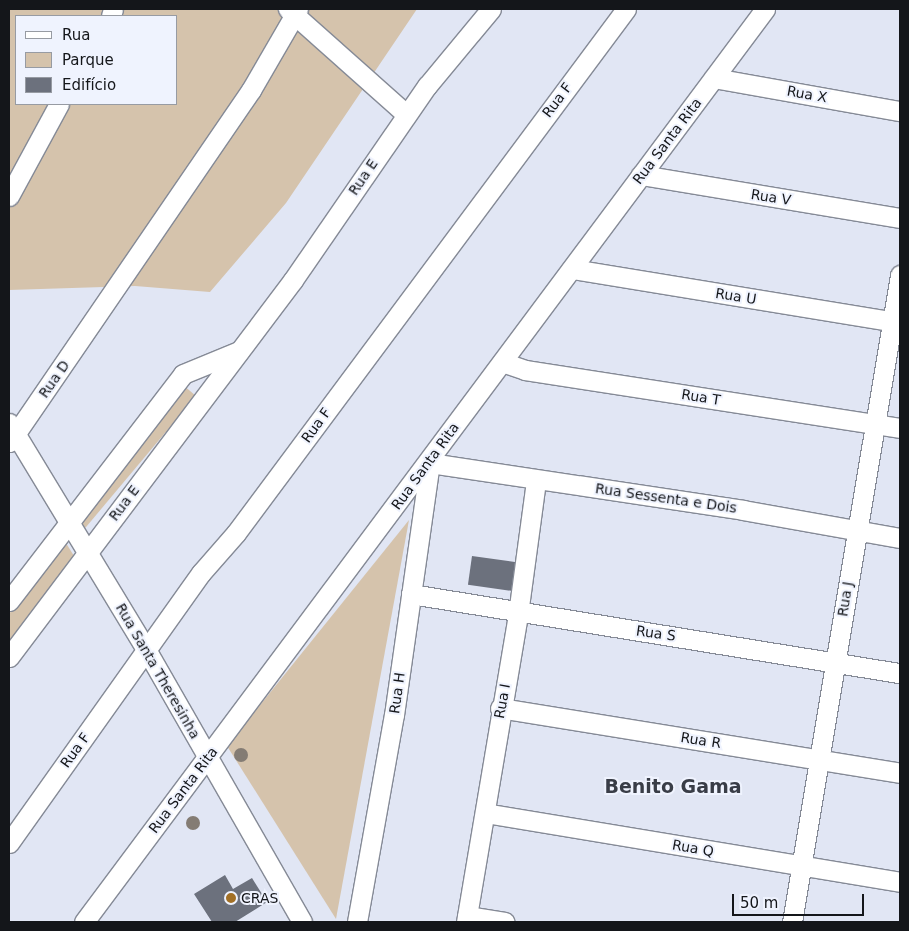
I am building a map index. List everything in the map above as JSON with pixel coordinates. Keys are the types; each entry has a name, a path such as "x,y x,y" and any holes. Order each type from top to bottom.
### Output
{"street":[{"name":"Rua E","path":"9,657 240,350 406,114 491,9"},
{"name":"Rua F","path":"9,843 147,651 626,9"},
{"name":"Rua Santa Rita","path":"84,922 358,553 430,463 502,362 766,9"},
{"path":"294,10 406,114"},
{"name":"Rua D","path":"11,434 99,316 251,90 294,10"},
{"name":"Rua X","path":"714,78 900,111"},
{"path":"9,196 58,105"},
{"name":"Rua V","path":"641,176 900,218"},
{"name":"Rua U","path":"572,268 896,322"},
{"name":"Rua J","path":"792,922 874,424 896,322 900,275"},
{"path":"9,601 68,521 183,374 240,350"},
{"name":"Rua T","path":"502,362 525,370 900,428"},
{"name":"Rua Santa Theresinha","path":"11,434 87,551 147,651 302,922"},
{"name":"Rua Sessenta e Dois","path":"430,463 856,529 900,538"},
{"name":"Rua H","path":"357,922 394,715 430,463"},
{"name":"Rua I","path":"467,919 500,708 518,614 536,480"},
{"name":"Rua S","path":"411,594 518,614 900,673"},
{"name":"Rua R","path":"500,708 900,773"},
{"name":"Rua Q","path":"485,813 900,882"},
{"path":"467,919 504,922"}],"green space":[{"path":"9,9 417,9 286,203 210,292 135,286 9,290"},
{"path":"183,385 196,396 85,528 72,517"},
{"path":"409,520 336,919 227,746"},
{"path":"64,540 76,559 9,647 9,614"}],"building":[{"path":"472,556 517,562 513,591 468,585"},
{"name":"CRAS","path":"225,875 233,889 252,878 267,902 235,922 212,922 194,894"}],"place":[{"name":"CRAS","path":"231,898"}],"district":[{"name":"Benito Gama","path":"673,787"}]}
